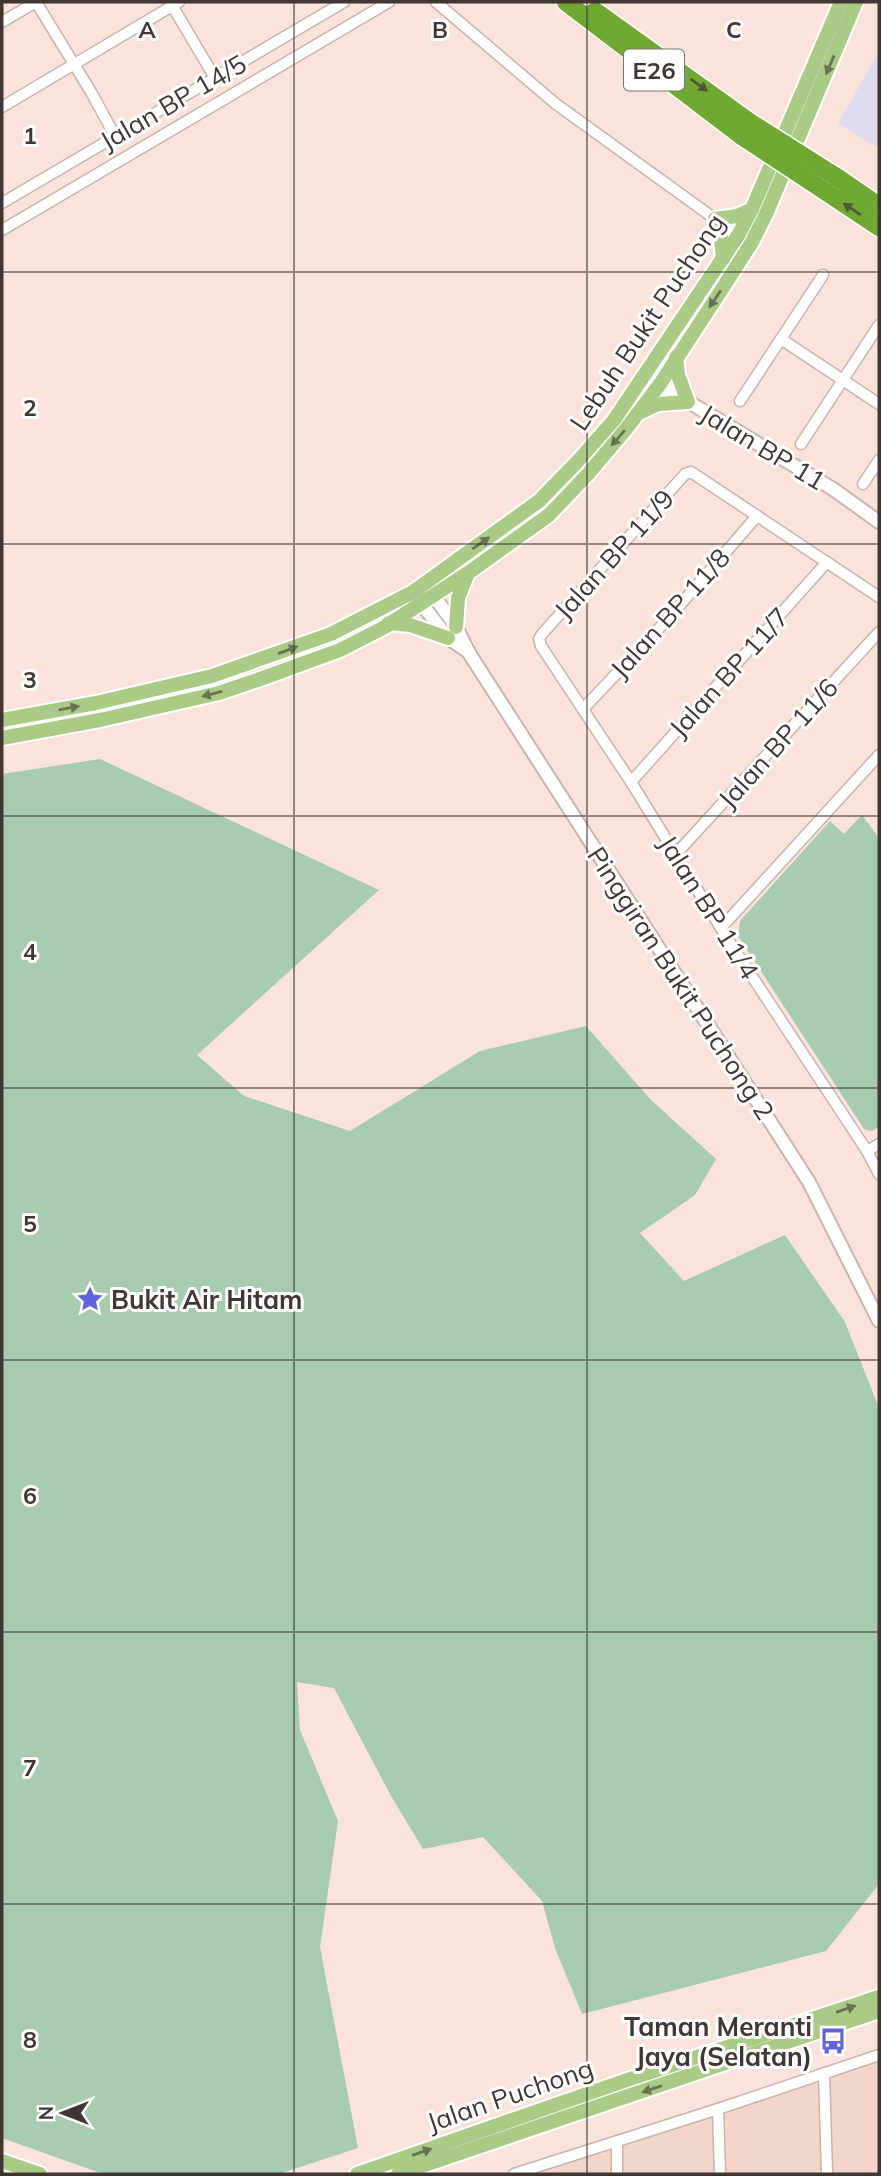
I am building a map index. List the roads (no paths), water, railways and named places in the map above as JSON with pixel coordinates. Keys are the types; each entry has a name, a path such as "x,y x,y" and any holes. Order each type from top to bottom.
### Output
{"highway":[{"name":"E26","path":"566,2 747,130 830,183 879,206"},
{"name":"E26","path":"585,2 747,130"},
{"name":"E26","path":"830,183 879,227"}],"main road":[{"name":"Lebuh Bukit Puchong","path":"429,589 468,573 549,515 588,474 660,384 746,238 752,209 841,2"},
{"name":"Lebuh Bukit Puchong","path":"2,738 100,720 219,692 340,650 388,623 539,501 614,420 723,259 746,238 766,214 856,2"},
{"path":"723,259 722,238 715,219 737,216 752,209"},
{"path":"637,414 658,404 688,402 678,375 676,357"},
{"path":"388,623 452,633 458,598 468,573"},
{"name":"Lebuh Bukit Puchong","path":"2,720 96,703 212,677 331,635 417,598"},
{"name":"Jalan Puchong","path":"357,2174 630,2079 879,1997"},
{"name":"Jalan Puchong","path":"398,2174 879,2011"},
{"path":"2,2161 40,2174"}],"street":[{"path":"2,22 36,2 75,64 115,136"},
{"name":"Jalan BP 14/5","path":"2,203 344,2"},
{"path":"2,230 389,2"},
{"path":"436,2 556,104 715,219 746,238"},
{"path":"2,107 174,3 215,78"},
{"path":"740,401 823,275"},
{"path":"801,444 879,325"},
{"path":"781,339 879,404"},
{"name":"Jalan BP 11","path":"644,375 833,489 879,522"},
{"path":"863,484 879,460"},
{"name":"Jalan BP 11/9","path":"539,639 685,474 691,472 757,516"},
{"path":"757,516 879,597"},
{"name":"Jalan BP 11/8","path":"583,709 667,620 757,516"},
{"name":"Jalan BP 11/7","path":"631,782 827,562"},
{"name":"Pinggiran Bukit Puchong 2","path":"429,589 452,633"},
{"name":"Pinggiran Bukit Puchong 2","path":"417,598 469,653 809,1182 879,1321"},
{"name":"Jalan BP 11/6","path":"676,854 879,632"},
{"name":"Jalan BP 11/4","path":"539,639 867,1151 879,1174"},
{"path":"722,928 879,754"},
{"path":"867,1151 879,1144"},
{"path":"514,2174 879,2055"},
{"path":"824,2073 827,2174"},
{"path":"719,2109 720,2174"},
{"path":"617,2142 617,2174"}],"place":[{"name":"Bukit Air Hitam","path":"90,1299"},
{"name":"Taman Meranti Jaya (Selatan)","path":"833,2041"}]}
